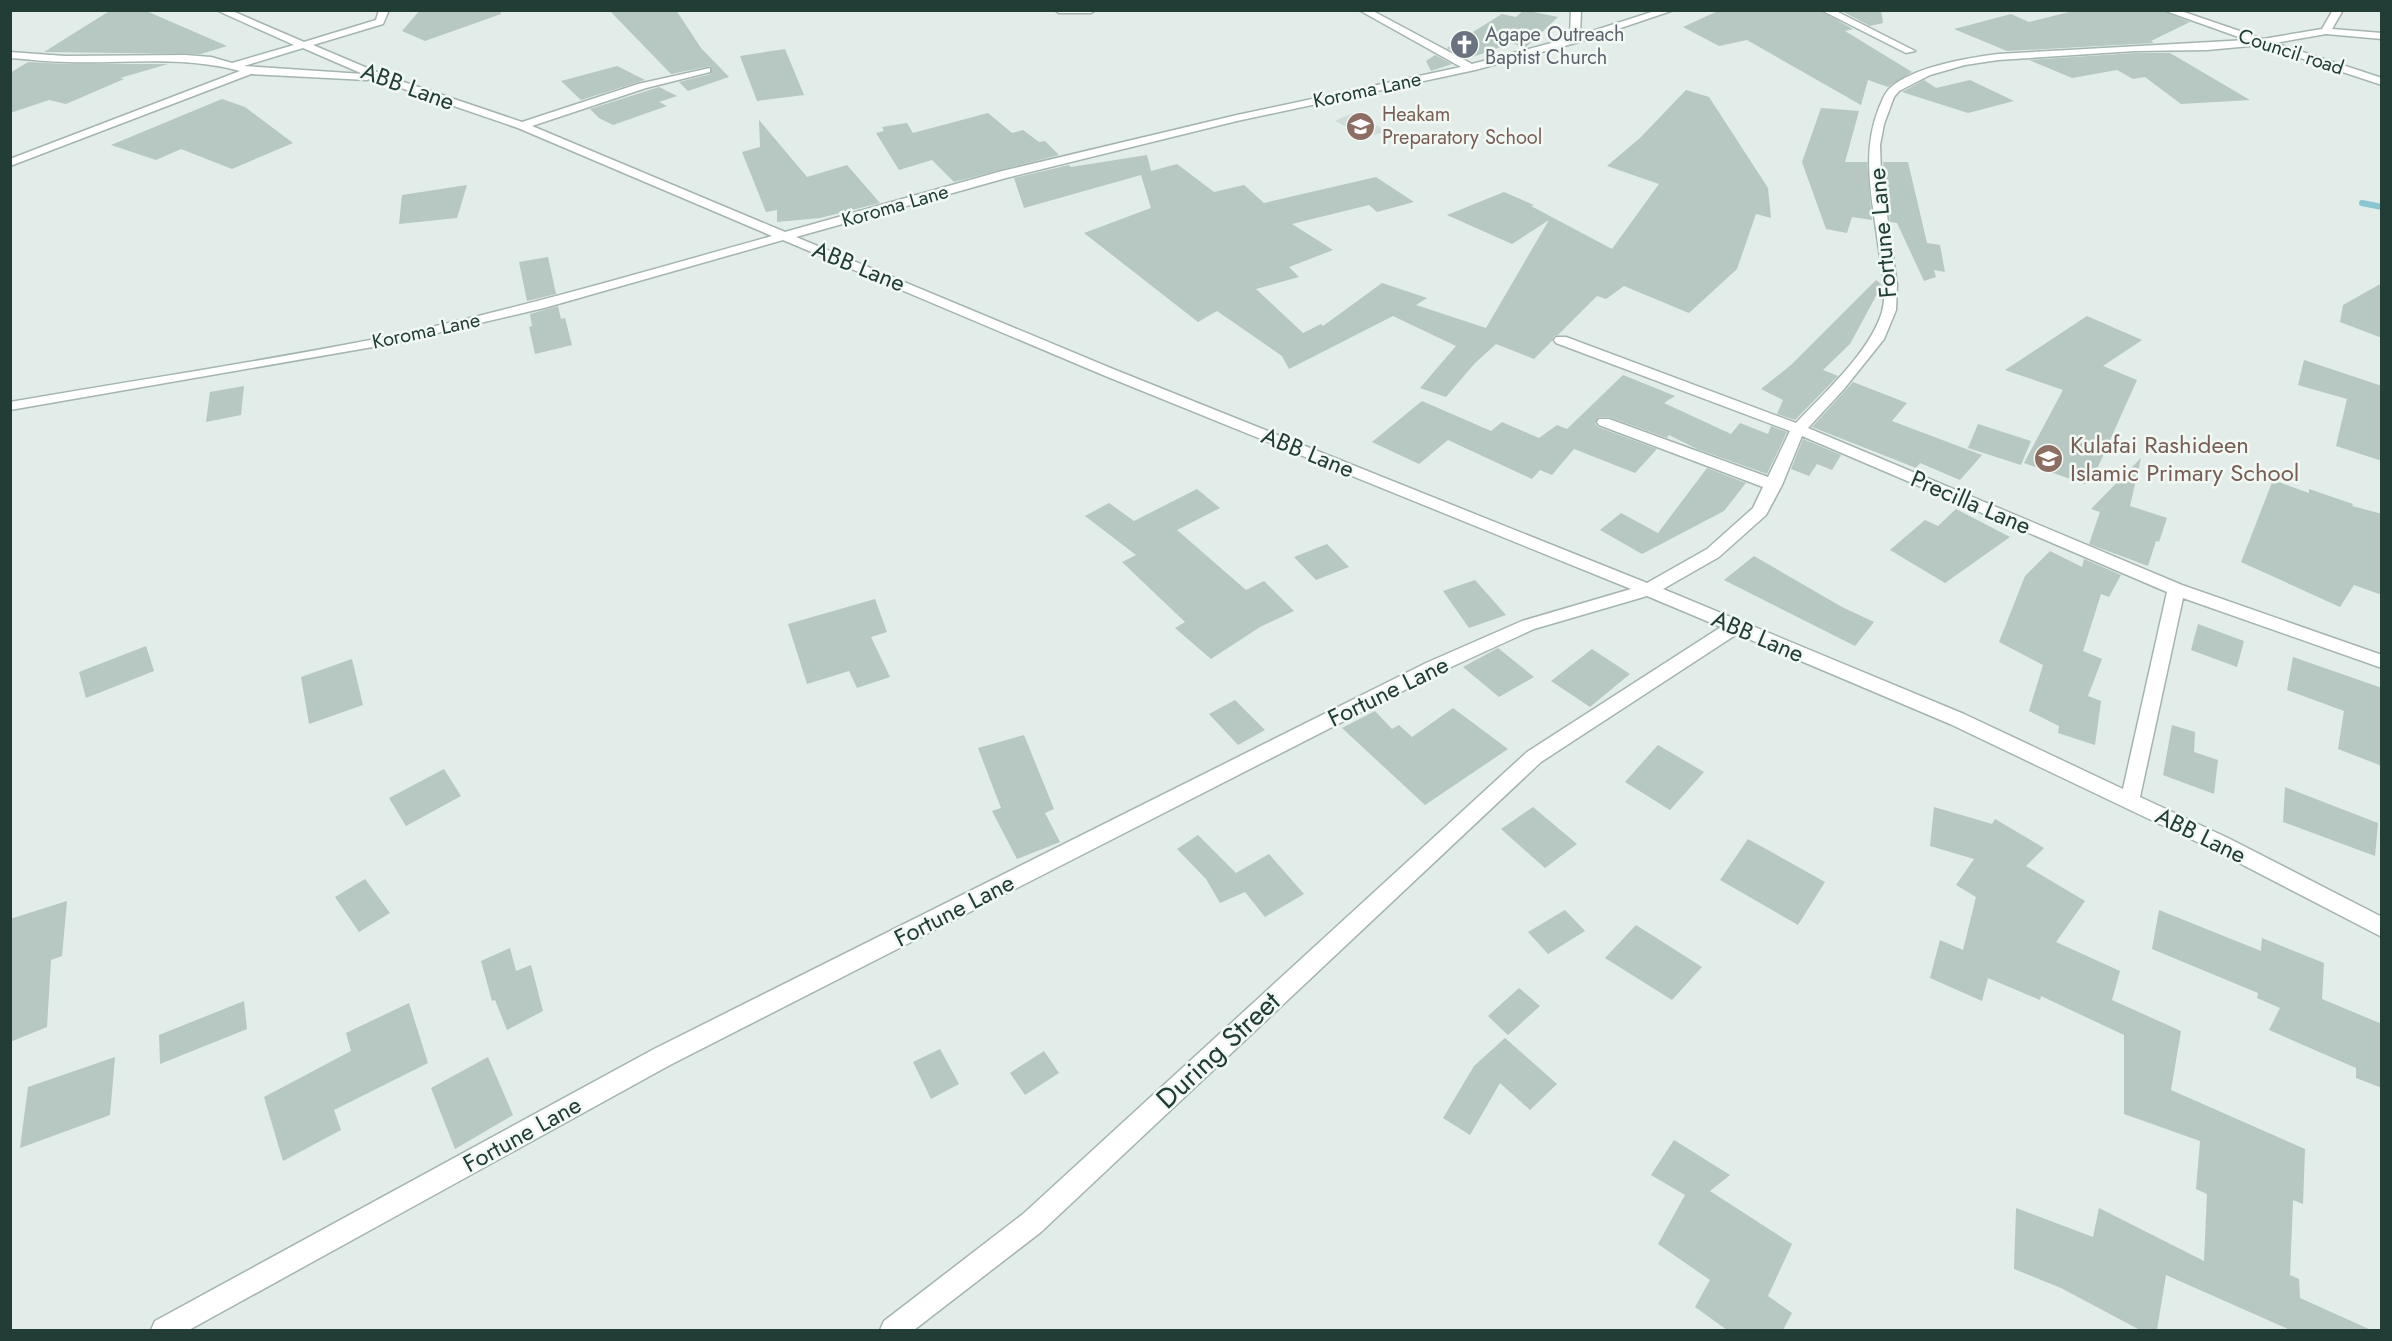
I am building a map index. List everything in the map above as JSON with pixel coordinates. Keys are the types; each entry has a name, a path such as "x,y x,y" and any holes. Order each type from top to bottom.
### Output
{"street":[{"name":"ABB Lane","path":"220,10 382,78 522,126 1108,372 1648,590 1957,719 2222,843 2382,928"},
{"path":"236,65 380,22 384,10"},
{"path":"1059,10 1091,10"},
{"path":"1363,10 1471,68"},
{"path":"1575,40 1576,10"},
{"name":"Koroma Lane","path":"10,406 390,340 539,305 1002,176 1237,118 1471,68 1575,40 1670,10"},
{"path":"1825,10 1910,51"},
{"name":"Council road","path":"2167,10 2382,82"},
{"path":"2326,31 2338,10"},
{"name":"Fortune Lane","path":"164,1330 662,1057 1422,674 1528,625 1648,590 1713,553 1760,511 1798,429 1839,386 1879,336 1889,310 1890,285 1875,173 1874,145 1885,106 1895,89 1926,73 1964,62 1998,57 2134,48 2207,47 2260,42 2326,31 2382,36"},
{"path":"10,55 65,58 185,58 236,65 250,71 382,78"},
{"path":"522,126 592,102 706,70"},
{"path":"10,163 250,71"},
{"name":"Precilla Lane","path":"1560,340 1798,429 2176,589 2382,662"},
{"path":"1604,422 1774,485"},
{"path":"2130,800 2176,589"},
{"name":"During Street","path":"893,1330 1032,1223 1534,757 1736,626"}],"shaded area":[{"name":"Heakam Preparatory School","path":"1353,113 1387,131 1367,137 1335,121"}],"building":[{"path":"111,10 144,10 227,46 201,54 44,52"},
{"path":"420,10 500,10 501,14 425,41 402,31"},
{"path":"609,10 676,10 701,48 729,77 688,91 679,82 711,74 711,66 671,74"},
{"path":"1524,10 1558,17 1525,48 1512,43 1467,59 1447,48 1502,14 1516,17"},
{"path":"1720,10 1819,10 1853,29 1845,31 1912,72 1888,87 1868,80 1861,105 1747,40 1719,46 1683,27"},
{"path":"1840,10 1881,10 1883,23 1870,26"},
{"path":"2077,10 2161,10 2190,22 2151,41 2154,43 2007,51 1954,29 2011,14 2029,22"},
{"path":"785,49 804,95 757,101 740,56"},
{"path":"2170,53 2250,100 2181,104 2145,77 2133,79 2117,70 2072,78 2029,60"},
{"path":"1435,55 1452,64 1431,71 1426,61"},
{"path":"28,62 168,64 120,78 124,79 66,104 49,100 10,113 10,73"},
{"path":"617,66 645,80 581,100 561,81"},
{"path":"1924,80 1936,88 1970,80 2014,101 1968,113 1902,92"},
{"path":"659,87 677,96 659,102 667,106 613,125 599,118 590,109"},
{"path":"1686,90 1709,97 1768,188 1771,218 1756,214 1737,269 1689,313 1624,286 1606,299 1597,296 1558,335 1554,336 1534,359 1496,344 1475,363 1446,397 1420,388 1456,346 1393,316 1289,369 1282,356 1217,311 1198,322 1084,233 1151,208 1141,175 1024,208 1014,178 1069,165 1071,167 1147,155 1151,171 1177,164 1214,192 1244,185 1264,203 1376,177 1414,202 1377,212 1369,205 1292,224 1333,250 1289,267 1299,277 1256,289 1303,333 1321,324 1323,326 1382,283 1427,298 1416,305 1486,328 1549,220 1512,244 1447,215 1504,192 1534,205 1531,206 1612,249 1659,184 1607,166 1640,138"},
{"path":"222,99 245,107 293,143 232,169 181,149 156,160 111,145"},
{"path":"1821,108 1859,111 1845,162 1867,162 1872,220 1852,217 1847,233 1826,229 1802,162"},
{"path":"988,113 1012,133 1023,130 1039,142 1045,141 1059,155 954,182 932,160 899,170 876,133 884,131 882,127 907,123 913,133"},
{"path":"759,120 807,177 847,165 880,203 820,218 777,222 777,210 766,212 742,152 760,147"},
{"path":"1883,162 1908,162 1927,243 1940,245 1945,272 1934,270 1936,277 1924,281 1897,223 1890,222"},
{"path":"467,185 457,218 399,224 402,195"},
{"path":"548,257 556,294 527,301 519,262"},
{"path":"1876,280 1882,285 1850,344 1823,370 1838,376 1795,420 1777,414 1783,400 1761,389 1791,365"},
{"path":"2382,283 2382,338 2340,322 2343,305"},
{"path":"558,306 561,319 565,318 572,345 535,354 529,327 532,326 530,314"},
{"path":"2087,316 2142,340 2103,366 2137,380 2093,478 2085,484 2024,463 2063,390 2005,370"},
{"path":"2304,360 2382,386 2382,461 2336,446 2347,399 2298,385"},
{"path":"1623,375 1675,396 1664,403 1731,434 1740,423 1768,434 1771,426 1787,432 1767,474 1697,449 1669,435 1667,438 1609,417 1599,417 1595,423 1598,427 1657,449 1635,473 1574,449 1552,475 1540,470 1532,479 1448,440 1419,464 1372,442 1422,401 1491,431 1502,422 1539,438 1557,425 1567,429"},
{"path":"1853,382 1907,403 1892,421 1982,455 1960,480 1920,463 1916,468 1812,427"},
{"path":"244,386 241,415 206,422 210,392"},
{"path":"1978,424 2031,441 2021,465 1968,448"},
{"path":"1803,439 1841,455 1832,470 1817,464 1809,476 1791,469"},
{"path":"2141,458 2130,506 2167,518 2148,566 2089,544 2100,512 2091,509"},
{"path":"1707,468 1746,483 1724,511 1642,554 1600,530 1621,513 1658,533"},
{"path":"2273,480 2309,493 2309,489 2353,504 2352,506 2382,514 2382,595 2354,585 2340,607 2241,562"},
{"path":"1197,489 1220,508 1177,530 1246,590 1264,581 1294,611 1260,627 1211,659 1175,628 1185,622 1122,562 1136,555 1085,516 1109,503 1134,521"},
{"path":"1956,509 2010,537 1945,583 1890,550 1925,520 1938,526"},
{"path":"1327,544 1349,567 1316,580 1294,557"},
{"path":"2050,551 2082,567 2084,559 2121,575 2109,597 2101,594 2083,651 2102,659 2088,696 2101,701 2095,745 2058,733 2059,726 2029,711 2043,665 1999,642 2025,576"},
{"path":"1754,556 1842,607 1874,622 1855,646 1724,580"},
{"path":"1475,580 1506,615 1469,628 1443,591"},
{"path":"875,599 887,632 871,637 890,677 857,688 849,671 807,684 788,624"},
{"path":"2198,624 2244,641 2237,667 2191,650"},
{"path":"146,646 154,671 86,698 79,672"},
{"path":"1498,648 1534,677 1499,697 1463,667"},
{"path":"1592,649 1630,674 1590,707 1551,681"},
{"path":"2293,657 2382,688 2382,766 2338,749 2344,711 2287,690"},
{"path":"352,659 363,705 309,724 301,677"},
{"path":"1235,700 1265,730 1238,745 1209,714"},
{"path":"1453,708 1508,749 1425,805 1342,728 1375,711 1392,729 1399,725 1412,737"},
{"path":"2172,725 2195,732 2194,752 2218,760 2214,794 2163,775"},
{"path":"1024,735 1054,809 1045,813 1060,842 1017,859 992,811 1001,808 978,748"},
{"path":"1658,745 1704,772 1670,810 1625,782"},
{"path":"444,769 461,796 406,826 389,798"},
{"path":"2285,787 2378,823 2375,856 2283,822"},
{"path":"1533,807 1577,844 1545,868 1501,829"},
{"path":"1934,807 1992,824 1995,819 2044,848 2026,866 2085,901 2056,942 2120,971 2112,1000 2181,1031 2171,1090 2305,1149 2303,1204 2293,1200 2290,1275 2299,1279 2300,1298 2371,1330 2290,1330 2166,1275 2157,1330 2140,1330 2061,1288 2014,1269 2016,1208 2093,1237 2099,1208 2204,1261 2207,1194 2196,1189 2200,1141 2124,1114 2124,1035 2041,996 2040,1000 1988,978 1982,1001 1930,978 1940,940 1963,950 1976,897 1956,885 1974,859 1930,846"},
{"path":"1198,835 1236,873 1269,854 1304,894 1265,917 1245,892 1220,903 1206,879 1177,849"},
{"path":"1748,839 1825,882 1798,925 1720,880"},
{"path":"365,879 390,913 359,932 335,897"},
{"path":"67,901 62,956 51,960 47,1027 10,1042 10,919"},
{"path":"1565,910 1585,931 1548,954 1528,932"},
{"path":"2159,910 2261,951 2262,938 2324,963 2322,999 2382,1024 2382,1088 2356,1078 2356,1068 2269,1030 2280,1008 2257,998 2258,993 2152,949"},
{"path":"1636,925 1702,967 1672,1000 1605,958"},
{"path":"510,948 516,971 531,965 543,1011 507,1030 495,1000 492,1001 481,961"},
{"path":"1519,988 1540,1006 1508,1035 1488,1016"},
{"path":"244,1001 247,1029 160,1064 159,1035"},
{"path":"409,1003 428,1063 334,1110 341,1130 283,1161 264,1097 351,1051 346,1033"},
{"path":"1505,1038 1557,1084 1530,1110 1500,1083 1470,1135 1443,1118 1474,1066"},
{"path":"940,1049 959,1084 931,1099 913,1062"},
{"path":"1044,1051 1059,1073 1025,1095 1010,1073"},
{"path":"115,1057 110,1115 20,1148 28,1087"},
{"path":"488,1057 513,1115 455,1149 431,1088"},
{"path":"1674,1140 1730,1175 1710,1191 1792,1244 1768,1296 1792,1313 1783,1330 1727,1330 1695,1307 1710,1280 1658,1244 1685,1195 1651,1175"}],"waterway":[{"path":"2362,203 2382,207"}],"place":[{"name":"Agape Outreach Baptist Church","path":"1464,45"},
{"name":"Heakam Preparatory School","path":"1361,126"},
{"name":"Kulafai Rashideen Islamic Primary School","path":"2049,458"}]}
